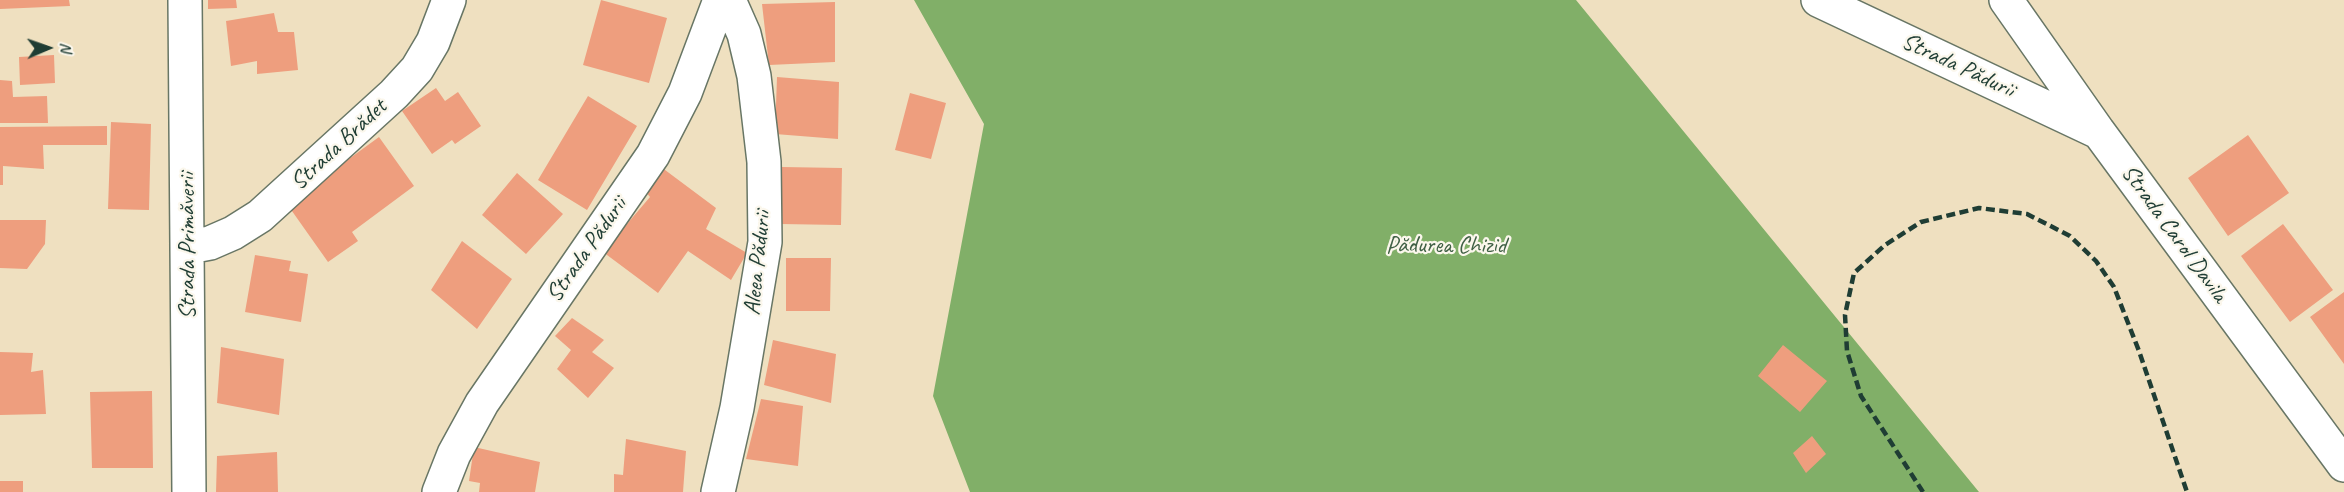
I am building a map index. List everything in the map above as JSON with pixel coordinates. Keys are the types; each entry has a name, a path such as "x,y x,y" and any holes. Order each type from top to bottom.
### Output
{"street":[{"name":"Strada Primăverii","path":"185,0 189,247 189,492"},
{"name":"Strada Brădet","path":"189,247 210,243 233,233 260,216 394,94 417,69 428,51 447,10 449,0"},
{"name":"Strada Pădurii","path":"439,492 454,454 482,403 653,155 685,93 720,0"},
{"name":"Aleea Pădurii","path":"718,492 737,408 765,242 764,162 754,76 744,34 729,0"},
{"name":"Strada Pădurii","path":"1818,0 2098,131"},
{"name":"Strada Carol Davila","path":"2007,0 2098,131 2344,465"}],"green space":[{"name":"Pădurea Chizid","path":"914,0 1576,0 1979,492 970,492 933,396 984,124"}],"building":[{"path":"0,0 69,0 70,6 0,9"},
{"path":"208,0 236,0 237,8 208,9"},
{"path":"601,0 667,18 649,83 583,65"},
{"path":"835,2 835,62 769,65 762,4"},
{"path":"274,13 278,32 294,32 298,70 257,74 257,61 231,66 226,21"},
{"path":"54,55 55,83 20,85 19,57"},
{"path":"777,77 839,82 838,139 775,134"},
{"path":"0,80 12,81 13,97 47,96 48,123 0,123"},
{"path":"436,88 445,101 458,92 481,126 455,144 452,140 432,154 402,111"},
{"path":"910,93 946,103 931,159 895,150"},
{"path":"588,96 637,126 587,210 538,180"},
{"path":"111,122 151,124 149,210 108,209"},
{"path":"107,126 107,145 43,145 44,169 3,166 3,185 0,185 0,127"},
{"path":"2248,135 2289,193 2228,236 2188,178"},
{"path":"379,137 414,186 352,232 358,241 328,262 287,204"},
{"path":"657,164 716,208 706,229 747,253 731,280 688,251 658,293 603,252 650,197 641,186"},
{"path":"782,167 842,168 841,225 781,224"},
{"path":"517,173 563,214 526,254 482,215"},
{"path":"0,220 46,220 45,244 27,269 0,268"},
{"path":"2283,224 2333,290 2290,322 2241,256"},
{"path":"462,241 512,279 477,329 431,290"},
{"path":"255,255 291,261 289,271 308,274 301,322 245,312"},
{"path":"786,258 831,258 830,311 786,311"},
{"path":"2344,292 2344,364 2310,317"},
{"path":"572,318 604,340 592,352 614,368 588,398 557,369 571,350 555,336"},
{"path":"773,340 836,354 831,403 764,385"},
{"path":"1783,345 1827,381 1800,412 1758,376"},
{"path":"221,347 284,359 279,415 217,403"},
{"path":"0,352 33,353 31,372 43,370 46,414 0,415"},
{"path":"152,391 153,468 92,468 90,392"},
{"path":"761,399 803,406 798,466 746,459"},
{"path":"1812,436 1826,454 1806,473 1793,453"},
{"path":"626,439 686,451 683,492 614,492 614,474 623,475"},
{"path":"474,447 540,462 535,492 479,492 480,483 469,481"},
{"path":"277,452 278,492 216,492 217,456"},
{"path":"0,481 23,481 23,492 0,492"}],"railway":[{"path":"1923,492 1861,396 1847,351 1845,315 1854,273 1885,245 1921,222 1979,208 2027,214 2070,236 2096,261 2114,287 2139,351 2187,492"}]}
